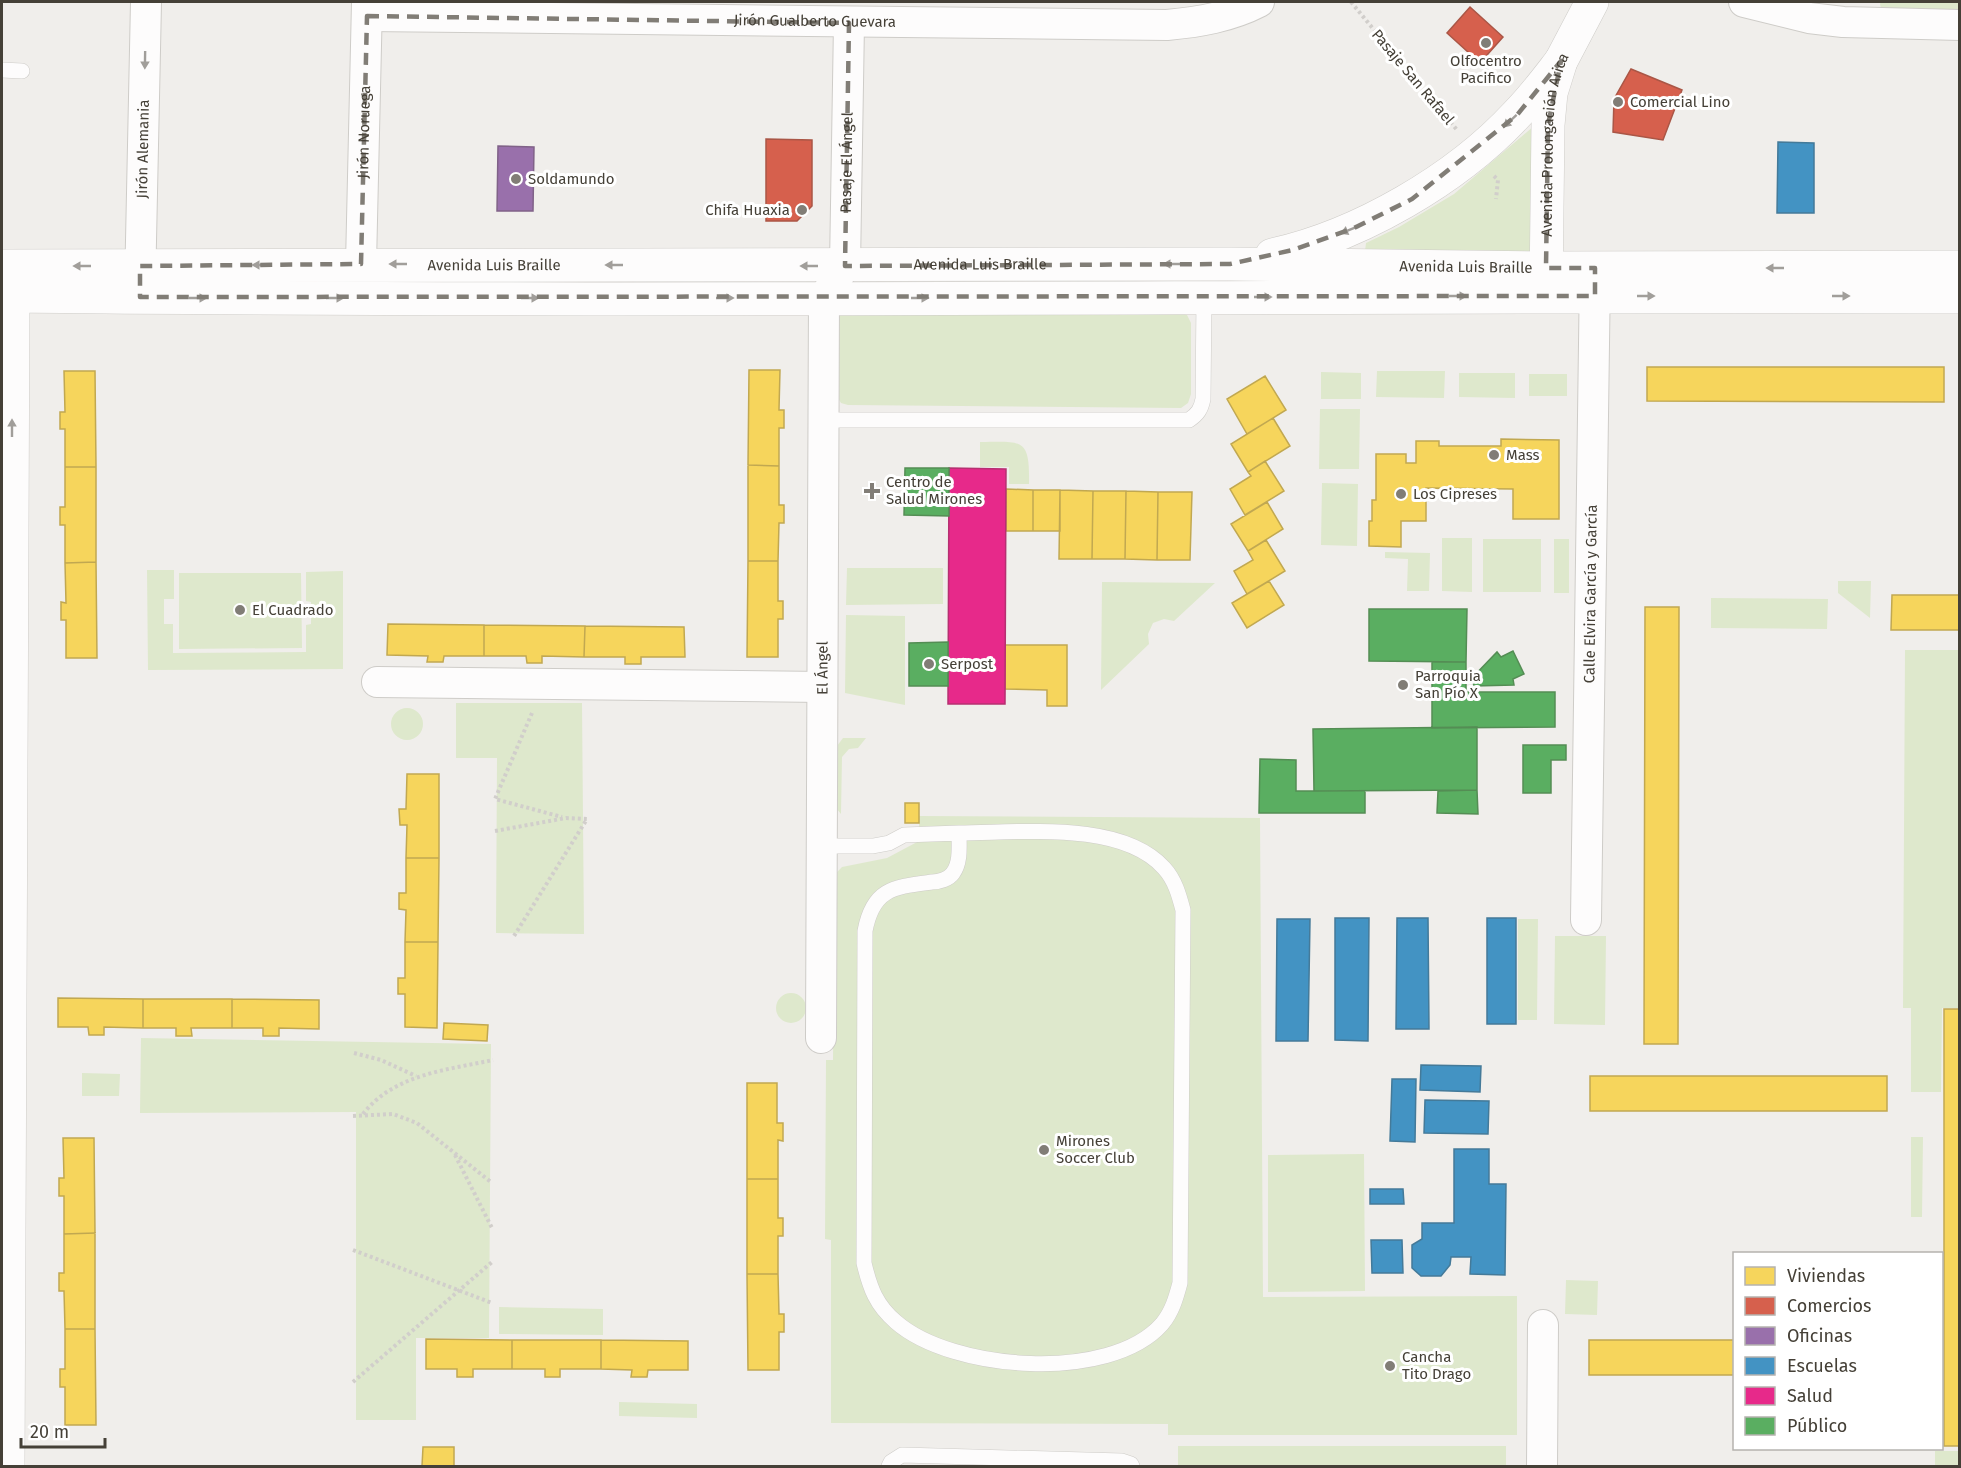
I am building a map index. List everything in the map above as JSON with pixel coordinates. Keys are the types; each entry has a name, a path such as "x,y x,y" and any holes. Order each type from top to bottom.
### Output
{"street":[{"name":"Jirón Alemania","path":"140,282 146,2"},
{"name":"Jirón Gualberto Guevara","path":"367,9 572,9 849,23 1048,13 1167,25 1206,21 1246,9 1259,2"},
{"name":"Avenida Prolongación Arica","path":"1546,282 1548,125 1551,93 1561,61 1592,2"},
{"path":"1744,2 1809,18 1848,12 1959,25"},
{"name":"Jirón Noruega","path":"361,264 367,9"},
{"name":"Pasaje El Ángel","path":"844,266 849,23"},
{"path":"1230,264 1293,250 1354,228 1412,199 1475,153 1517,115 1561,61"},
{"name":"Avenida Luis Braille","path":"7,296 140,282 361,264 844,266 1230,264 1546,282"},
{"name":"Avenida Luis Braille","path":"2,266 140,282 824,297 1204,298 1546,282 1959,267"},
{"path":"824,297 844,266"},
{"name":"Avenida Luis Braille","path":"1595,282 1959,297"},
{"name":"Calle Elvira García y García","path":"1586,920 1595,282"},
{"path":"7,296 8,1467"},
{"name":"El Ángel","path":"821,1038 824,297"},
{"path":"377,682 822,687"},
{"path":"1542,1467 1543,1325"}],"lane":[{"path":"2,70 22,71"},
{"path":"823,420 1189,420 1201,408 1203,399 1204,298"},
{"path":"822,846 873,846 889,843 904,835 959,833 1071,833 1124,842 1144,852 1164,868 1177,888 1183,910 1180,1283 1174,1305 1161,1324 1141,1340 1121,1351 1051,1363 1010,1363 977,1359 946,1350 897,1323 881,1307 870,1289 864,1263 865,931 868,915 875,902 887,892 900,886 940,882 952,875 958,862 959,833"},
{"path":"889,1467 891,1462 902,1455 1122,1461 1131,1464 1132,1467"}],"path":[{"name":"Pasaje San Rafael","path":"1351,2 1475,153"},
{"path":"514,936 587,819 566,818 495,799 544,684"},
{"path":"495,831 566,818"},
{"path":"354,1053 381,1060 417,1077"},
{"path":"363,1114 385,1093 417,1077 493,1060"},
{"path":"353,1116 393,1114 417,1123 492,1183"},
{"path":"453,1152 492,1228"},
{"path":"353,1250 492,1303"},
{"path":"353,1382 492,1262"}],"highlighted area":[{"path":"367,16 849,23 845,266 1230,264 1293,250 1354,228 1412,199 1517,115 1561,61 1548,125 1546,268 1595,268 1595,296 140,297 140,266 361,264"}],"green space":[{"path":"1881,2 1959,2 1959,12 1882,13"},
{"path":"1534,126 1530,255 1365,251 1366,243 1399,227 1454,194"},
{"path":"1180,312 1187,315 1191,323 1191,394 1188,403 1181,408 848,405 841,403 837,396 837,319 840,313"},
{"path":"1377,371 1445,371 1444,398 1376,397"},
{"path":"1321,372 1361,373 1361,399 1321,399"},
{"path":"1459,373 1515,373 1515,398 1459,397"},
{"path":"1529,374 1567,374 1567,396 1529,396"},
{"path":"1320,409 1360,409 1359,469 1319,469"},
{"path":"980,442 1006,442 1021,445 1028,458 1029,484 1009,484 1009,467 980,467"},
{"path":"1322,483 1358,484 1357,546 1321,545"},
{"path":"1442,538 1472,538 1472,592 1442,591"},
{"path":"1483,539 1541,539 1541,592 1483,592"},
{"path":"1554,539 1569,539 1569,593 1554,593"},
{"path":"1385,552 1430,553 1429,591 1407,591 1408,559 1385,558"},
{"path":"847,568 943,568 943,604 846,605"},
{"path":"147,570 174,570 174,599 164,599 164,624 173,624 173,653 306,652 306,625 311,624 311,602 306,601 306,572 343,571 343,669 148,670"},
{"name":"El Cuadrado","path":"179,573 301,573 302,648 179,649"},
{"path":"1838,581 1871,581 1870,618 1838,593"},
{"path":"1102,582 1215,583 1174,621 1164,619 1153,623 1148,634 1149,644 1101,690"},
{"path":"1711,598 1828,599 1827,629 1711,628"},
{"path":"846,615 905,616 905,705 845,693"},
{"path":"1905,650 1959,650 1960,1008 1942,1008 1941,1092 1911,1092 1911,1008 1903,1008"},
{"path":"456,703 582,703 584,934 496,933 497,758 456,758"},
{"path":"407,708 418,713 423,724 418,735 407,740 396,735 391,724 396,713"},
{"path":"843,738 866,738 858,748 849,749 842,757 841,814 836,808 837,746"},
{"name":"Mirones Soccer Club","path":"919,816 1260,818 1263,1297 1517,1296 1517,1435 1168,1435 1168,1424 831,1423 831,1240 825,1239 826,1060 833,1060 835,874 842,867 887,858 919,841"},
{"path":"1518,919 1538,919 1537,1020 1518,1020"},
{"path":"1555,936 1606,936 1605,1025 1554,1024"},
{"path":"791,993 802,997 806,1008 802,1019 791,1023 780,1019 776,1008 780,997"},
{"path":"141,1038 491,1044 489,1338 416,1338 416,1420 356,1420 356,1112 140,1113"},
{"path":"82,1073 120,1074 119,1096 82,1096"},
{"path":"1911,1137 1923,1137 1922,1217 1911,1217"},
{"path":"1364,1154 1365,1291 1268,1292 1268,1155"},
{"path":"1566,1280 1598,1281 1597,1315 1565,1314"},
{"path":"499,1307 603,1309 603,1335 499,1334"},
{"path":"619,1402 697,1404 697,1418 619,1416"},
{"path":"1178,1446 1506,1446 1506,1466 1178,1466"},
{"path":"1935,1451 1959,1451 1959,1466 1935,1466"}],"building: Viviendas":[{"path":"1647,367 1944,367 1944,402 1647,401"},
{"path":"749,370 780,370 779,410 784,410 784,428 779,428 779,466 748,465"},
{"path":"64,371 95,371 96,467 65,467 65,429 60,429 60,412 65,412"},
{"path":"1265,376 1286,410 1247,434 1227,399"},
{"path":"1273,418 1290,446 1248,472 1231,444"},
{"name":"Los Cipreses","path":"1501,439 1559,440 1559,519 1513,519 1513,489 1426,488 1426,521 1401,521 1401,547 1369,546 1372,500 1376,500 1376,454 1406,454 1406,463 1416,463 1416,441 1439,441 1439,446 1501,446"},
{"path":"1265,461 1284,491 1245,515 1230,489 1251,476 1248,472"},
{"path":"748,465 779,466 779,505 784,505 784,523 779,523 778,561 748,561"},
{"path":"65,467 96,467 96,562 65,563 65,525 60,525 60,507 65,507"},
{"path":"1006,489 1033,490 1033,531 1006,531"},
{"path":"1033,490 1060,490 1060,531 1033,531"},
{"path":"1060,490 1093,491 1092,559 1059,559"},
{"path":"1093,491 1126,491 1125,559 1092,559"},
{"path":"1126,491 1158,492 1157,560 1125,559"},
{"path":"1158,492 1192,492 1190,560 1157,560"},
{"path":"1267,502 1283,529 1248,551 1231,524"},
{"path":"1266,540 1285,571 1247,594 1234,571 1253,560 1248,551"},
{"path":"748,561 778,561 778,601 783,601 783,619 778,619 778,657 747,657"},
{"path":"96,562 97,658 66,658 66,620 61,620 61,602 66,603 65,563"},
{"path":"1269,581 1284,605 1247,628 1232,603"},
{"path":"1892,595 1960,595 1960,630 1891,630"},
{"path":"1645,607 1679,607 1678,1044 1644,1044"},
{"path":"388,624 484,625 484,656 444,656 443,662 427,662 428,656 387,655"},
{"path":"484,625 585,626 584,657 542,656 542,663 527,663 526,656 484,656"},
{"path":"585,626 684,627 685,657 641,657 641,664 625,664 625,657 584,657"},
{"path":"1005,645 1067,645 1067,706 1047,706 1047,690 1005,689"},
{"path":"407,774 439,774 439,858 406,858 407,825 400,825 399,809 406,809"},
{"path":"905,803 919,803 919,823 905,823"},
{"path":"406,858 439,858 438,942 405,942 406,910 399,909 399,893 406,893"},
{"path":"405,942 438,942 437,1028 405,1027 405,994 398,994 398,978 405,978"},
{"path":"58,998 143,999 143,1028 104,1027 104,1035 89,1035 88,1027 58,1027"},
{"path":"143,999 232,999 232,1028 191,1028 192,1036 176,1036 176,1028 143,1028"},
{"path":"232,999 319,1000 319,1029 279,1028 279,1036 263,1036 263,1028 232,1028"},
{"path":"1944,1009 1960,1009 1960,1446 1944,1446"},
{"path":"444,1023 488,1025 487,1041 443,1039"},
{"path":"1590,1076 1887,1076 1887,1111 1590,1111"},
{"path":"747,1083 777,1083 777,1123 783,1123 783,1141 778,1140 778,1179 747,1179"},
{"path":"63,1138 94,1138 95,1233 64,1234 64,1196 59,1196 59,1178 64,1178"},
{"path":"747,1179 778,1179 778,1218 783,1218 783,1236 778,1236 778,1274 747,1274"},
{"path":"95,1233 95,1329 65,1329 64,1291 59,1291 59,1273 64,1273 64,1234"},
{"path":"747,1274 778,1274 779,1314 784,1314 784,1332 779,1332 779,1370 748,1370"},
{"path":"65,1329 95,1329 96,1425 65,1425 65,1387 60,1387 60,1369 65,1369"},
{"path":"426,1339 512,1340 512,1369 473,1369 473,1377 457,1377 457,1369 426,1369"},
{"path":"512,1340 601,1340 601,1369 560,1369 560,1377 545,1377 545,1369 512,1369"},
{"path":"601,1340 688,1341 688,1370 648,1370 647,1377 631,1377 632,1370 601,1369"},
{"path":"1589,1340 1733,1340 1733,1375 1589,1375"},
{"path":"423,1447 454,1447 454,1466 422,1466"}],"building: Comercios":[{"path":"1470,7 1503,37 1480,63 1447,33"},
{"path":"1631,69 1682,90 1663,140 1613,132 1614,99"},
{"path":"766,139 812,140 812,206 797,221 766,221"}],"building: Oficinas":[{"name":"Soldamundo","path":"498,146 534,147 533,211 497,211"}],"building: Escuelas":[{"path":"1778,142 1814,143 1814,213 1777,213"},
{"path":"1335,918 1369,918 1368,1041 1335,1040"},
{"path":"1397,918 1428,918 1429,1029 1396,1029"},
{"path":"1487,918 1516,918 1516,1024 1487,1024"},
{"path":"1277,919 1310,919 1308,1041 1276,1041"},
{"path":"1421,1065 1481,1066 1480,1092 1420,1090"},
{"path":"1392,1079 1416,1079 1415,1142 1390,1141"},
{"path":"1425,1100 1489,1101 1488,1134 1424,1133"},
{"path":"1454,1149 1489,1149 1489,1184 1506,1184 1505,1275 1470,1274 1471,1257 1451,1257 1450,1265 1441,1276 1421,1276 1412,1268 1412,1245 1422,1239 1422,1223 1454,1223"},
{"path":"1370,1189 1403,1189 1404,1204 1370,1204"},
{"path":"1371,1240 1402,1240 1403,1273 1372,1273"}],"building: Salud":[{"path":"949,468 1006,469 1005,704 948,704"}],"building: Público":[{"path":"905,468 949,468 949,516 904,515"},
{"path":"1369,609 1467,609 1466,662 1369,661"},
{"name":"Serpost","path":"948,642 948,686 909,686 909,643"},
{"path":"1513,651 1524,674 1513,679 1514,685 1474,686 1472,678 1497,652 1501,657"},
{"path":"1432,662 1466,662 1466,692 1555,692 1555,727 1432,728"},
{"path":"1477,727 1477,790 1314,791 1313,729"},
{"path":"1523,745 1566,745 1566,760 1551,760 1551,793 1523,793"},
{"path":"1260,759 1296,760 1296,791 1365,791 1365,813 1259,813"},
{"path":"1477,790 1478,814 1437,813 1438,791"}],"place":[{"name":"Olfocentro Pacifico","path":"1486,43"},
{"name":"Comercial Lino","path":"1618,102"},
{"name":"Soldamundo","path":"516,179"},
{"name":"Chifa Huaxia","path":"802,210"},
{"name":"Mass","path":"1494,455"},
{"name":"Centro de Salud Mirones","path":"872,491"},
{"name":"Los Cipreses","path":"1401,494"},
{"name":"El Cuadrado","path":"240,610"},
{"name":"Serpost","path":"929,664"},
{"name":"Parroquia San Pío X","path":"1403,685"},
{"name":"Mirones Soccer Club","path":"1044,1150"},
{"name":"Cancha Tito Drago","path":"1390,1366"}]}
